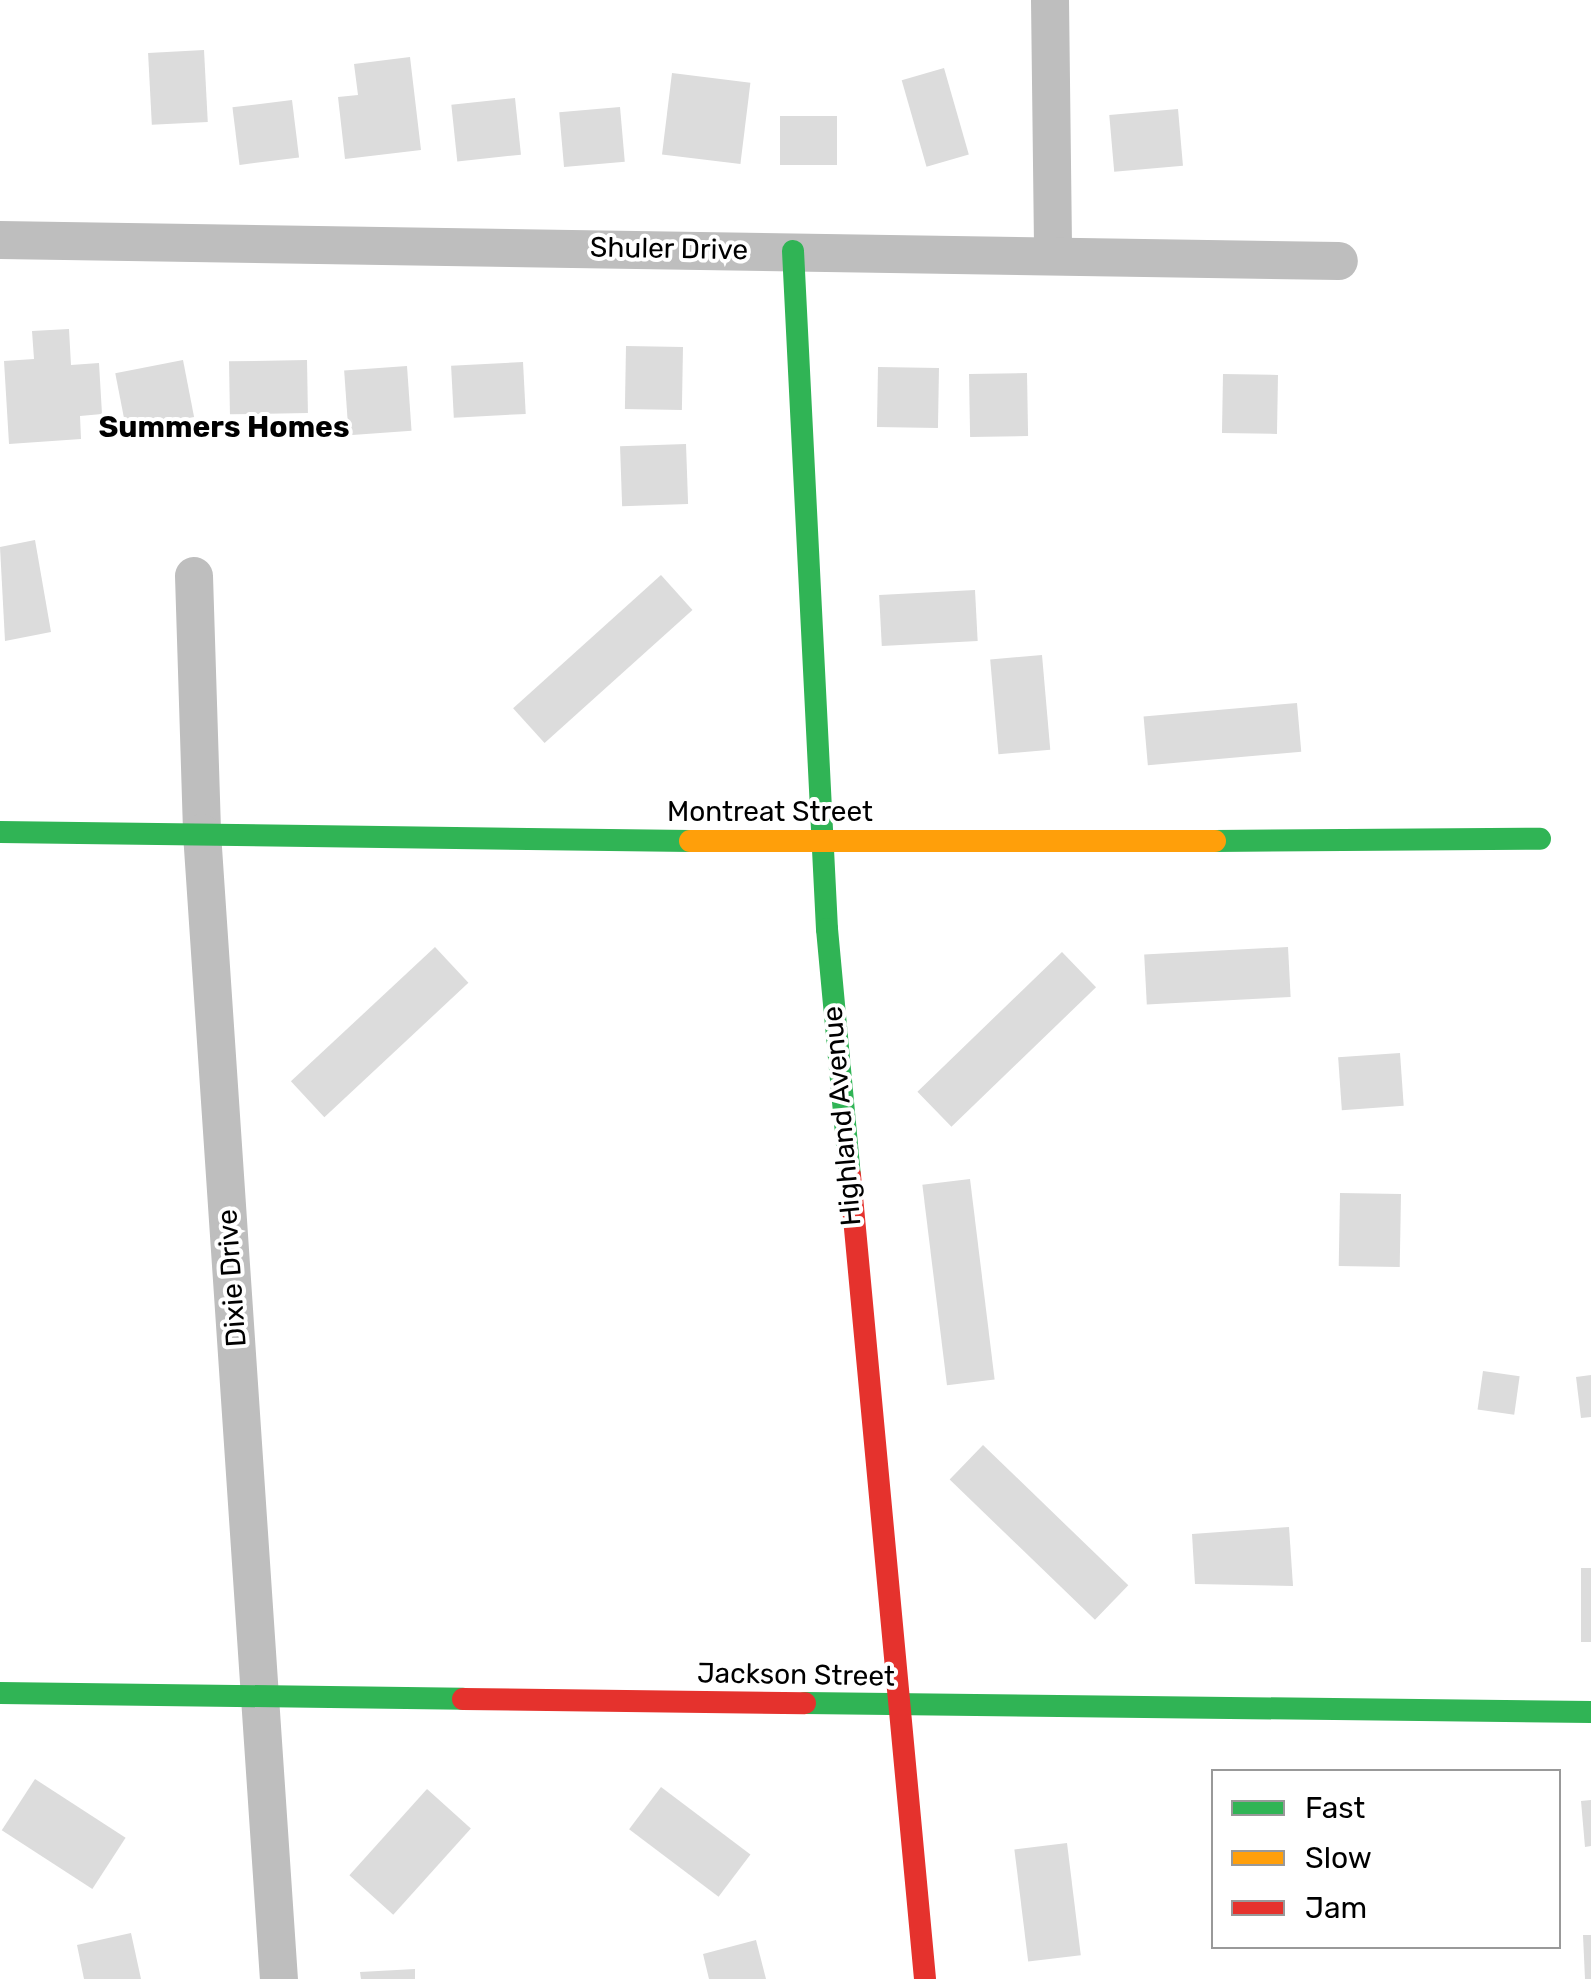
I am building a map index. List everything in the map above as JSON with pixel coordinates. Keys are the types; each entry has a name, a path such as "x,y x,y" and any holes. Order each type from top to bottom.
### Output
{"street":[{"path":"1050,0 1053,256"},
{"name":"Shuler Drive","path":"0,240 1338,261"},
{"name":"Highland Avenue","path":"793,251 822,842 894,1706 924,1979"},
{"name":"Dixie Drive","path":"194,576 202,833 279,1979"},
{"name":"Montreat Street","path":"0,832 822,842 1540,839"},
{"name":"Jackson Street","path":"0,1693 259,1693 894,1706 1591,1712"}],"building":[{"path":"204,50 208,122 152,125 148,53"},
{"path":"410,57 421,150 345,159 338,97 358,95 354,64"},
{"path":"944,68 969,155 927,167 902,80"},
{"path":"672,73 750,83 740,164 662,154"},
{"path":"515,98 521,155 457,161 451,105"},
{"path":"292,100 299,158 240,165 232,107"},
{"path":"620,107 625,162 564,167 559,112"},
{"path":"1178,109 1183,166 1114,172 1109,115"},
{"path":"780,116 837,116 837,165 780,165"},
{"path":"69,329 71,365 99,363 102,414 80,416 81,439 9,444 4,361 34,359 32,331"},
{"path":"626,346 683,347 682,410 625,409"},
{"path":"183,360 194,417 126,430 115,373"},
{"path":"307,360 308,413 230,414 229,361"},
{"path":"523,362 526,414 454,418 451,366"},
{"path":"407,366 412,431 349,435 344,370"},
{"path":"878,367 939,368 938,428 877,427"},
{"path":"1027,373 1028,436 970,437 969,374"},
{"path":"1223,374 1278,375 1277,434 1222,433"},
{"path":"686,444 688,504 622,506 620,446"},
{"path":"35,540 51,632 5,641 0,547"},
{"path":"661,575 692,610 545,743 513,708"},
{"path":"975,590 978,641 882,646 879,595"},
{"path":"1042,655 1050,750 998,754 990,660"},
{"path":"1297,703 1301,752 1148,765 1144,716"},
{"path":"435,947 468,983 324,1117 291,1081"},
{"path":"1288,947 1291,997 1147,1004 1144,955"},
{"path":"1062,952 1096,987 951,1127 917,1092"},
{"path":"1400,1053 1404,1106 1342,1110 1338,1057"},
{"path":"970,1179 995,1379 947,1385 922,1185"},
{"path":"1340,1193 1401,1194 1400,1267 1339,1266"},
{"path":"1483,1371 1520,1376 1514,1415 1478,1410"},
{"path":"1591,1375 1591,1417 1581,1418 1576,1377"},
{"path":"983,1445 1128,1585 1095,1620 950,1480"},
{"path":"1289,1527 1293,1586 1195,1584 1192,1534"},
{"path":"1581,1568 1591,1568 1591,1642 1581,1642"},
{"path":"35,1779 126,1838 92,1889 2,1830"},
{"path":"661,1787 750,1854 719,1897 629,1829"},
{"path":"427,1789 471,1828 393,1915 349,1875"},
{"path":"1591,1800 1591,1846 1585,1847 1581,1801"},
{"path":"1067,1843 1081,1955 1028,1962 1014,1849"},
{"path":"131,1933 141,1979 84,1979 77,1945"},
{"path":"1583,1935 1591,1935 1591,1979 1585,1979"},
{"path":"756,1940 766,1979 709,1979 703,1954"},
{"path":"415,1969 415,1979 361,1979 360,1972"}],"traffic: fast":[{"path":"793,251 827,929 850,1175"},
{"path":"0,832 690,841"},
{"path":"1215,841 1540,839"},
{"path":"0,1693 463,1699"},
{"path":"805,1703 1591,1712"}],"traffic: slow":[{"path":"690,841 1215,841"}],"traffic: jam":[{"path":"850,1175 925,1979"},
{"path":"463,1699 805,1703"}],"district":[{"name":"Summers Homes","path":"224,427"}]}
